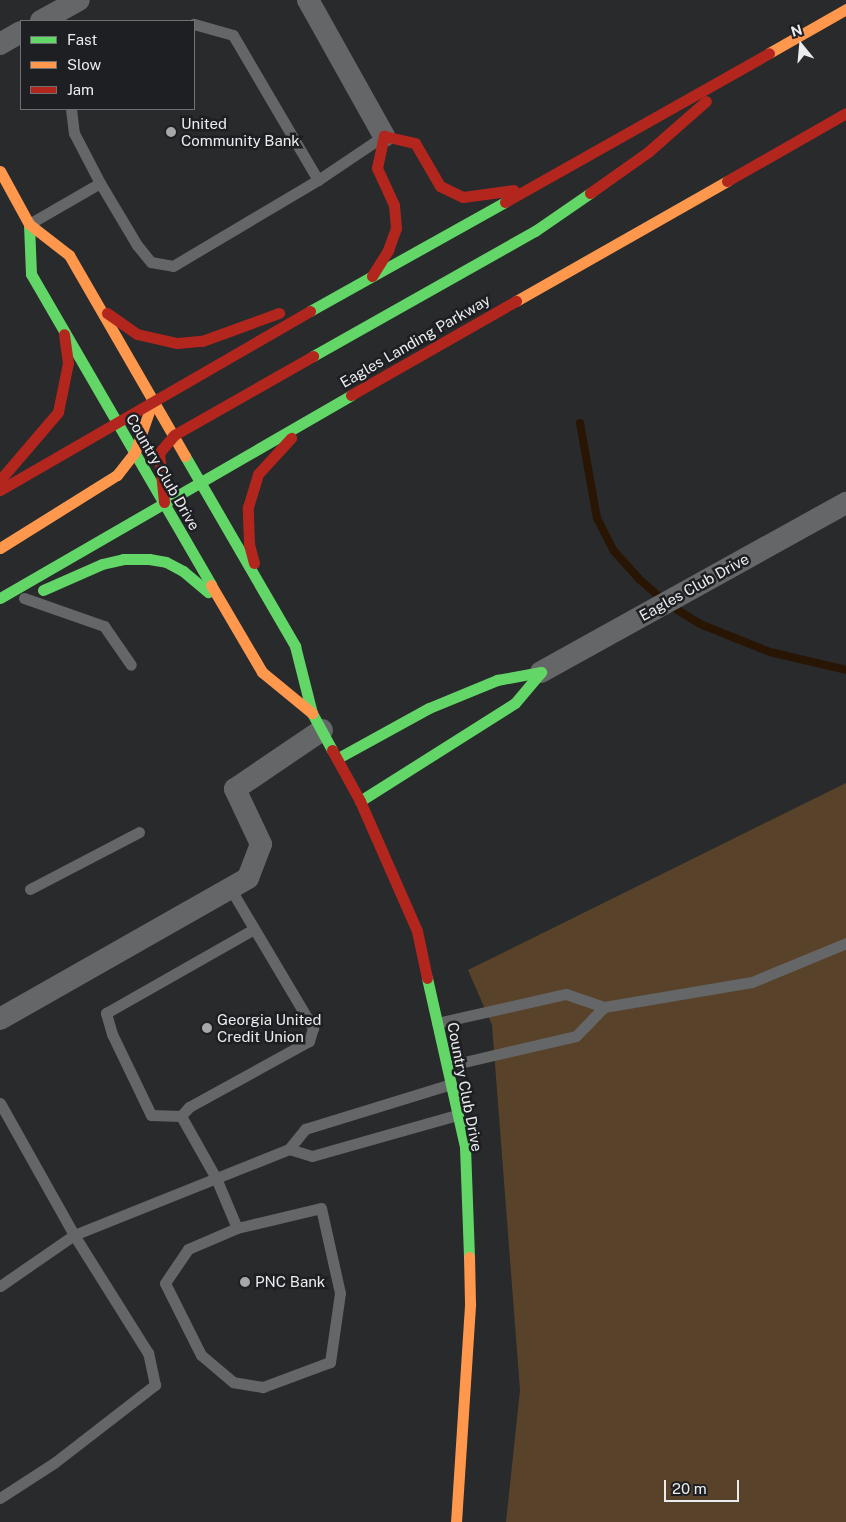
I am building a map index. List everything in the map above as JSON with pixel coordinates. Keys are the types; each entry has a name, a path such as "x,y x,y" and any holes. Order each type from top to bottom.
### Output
{"main road":[{"path":"0,490 372,276 846,9"},
{"path":"164,502 159,453 174,435 535,231 648,152 749,64"},
{"name":"Eagles Landing Parkway","path":"0,598 200,480 846,113"},
{"path":"99,306 137,334 177,343 202,341 372,276 388,250 396,228 394,205 377,168 384,136 415,143 440,186 463,197 528,188"},
{"name":"Country Club Drive","path":"0,170 29,224 70,255 295,646 317,722 360,800 417,931 465,1147 470,1303 456,1522"},
{"name":"Country Club Drive","path":"29,224 31,274 262,672 317,722"},
{"path":"0,480 58,412 68,363 64,330"},
{"path":"0,548 117,476 135,452 154,400"},
{"path":"261,586 249,544 248,507 258,474 316,415"},
{"path":"0,608 102,564 123,558 166,562 184,571 224,606"},
{"path":"338,758 429,708 497,680 541,672"},
{"path":"360,800 515,703 541,672"}],"street":[{"path":"48,12 79,0"},
{"path":"308,0 384,136"},
{"path":"0,44 20,33"},
{"name":"Eagles Club Drive","path":"541,672 846,502"},
{"path":"0,1019 248,878 261,844 234,789 317,722"}],"lane":[{"path":"195,24 210,26 233,35 318,180"},
{"path":"71,110 74,133 100,183 137,245 151,262 173,266 318,180 384,136"},
{"path":"29,224 100,183"},
{"path":"24,598 104,626 131,665"},
{"path":"30,889 139,832"},
{"path":"181,1116 189,1107 309,1041 313,1028 230,888"},
{"path":"181,1116 151,1115 112,1034 106,1013 254,929"},
{"path":"437,1022 566,994 604,1007 752,982 846,943"},
{"path":"447,1066 576,1036 604,1007"},
{"path":"0,1286 74,1235 289,1149 305,1129 451,1084"},
{"path":"0,1103 74,1235 148,1353 155,1385 54,1463 0,1498"},
{"path":"289,1149 312,1156 457,1115"},
{"path":"181,1116 216,1178 237,1228"},
{"path":"321,1208 340,1293 330,1362 262,1387 233,1382 201,1355 165,1283 188,1249 237,1228 321,1208"}],"shaded area":[{"path":"846,783 846,1522 506,1522 520,1390 492,1025 468,970"}],"waterway":[{"path":"580,423 597,518 614,551 639,579 668,604 700,624 770,652 846,670"}],"traffic: fast":[{"path":"313,356 535,231 590,193"},
{"path":"310,311 505,202"},
{"path":"29,224 31,274 211,585"},
{"path":"0,598 351,395"},
{"path":"185,456 295,646 312,713 332,750"},
{"path":"43,590 102,564 123,559 149,559 166,562 183,571 208,592"},
{"path":"338,758 429,708 497,680 541,672"},
{"path":"360,801 515,703 541,672"},
{"path":"427,978 465,1147 469,1257"}],"traffic: slow":[{"path":"769,53 846,9"},
{"path":"0,171 29,224 69,255 185,456"},
{"path":"516,301 727,181"},
{"path":"0,548 117,475 135,452 153,400"},
{"path":"211,585 262,672 312,713"},
{"path":"456,1522 470,1303 469,1257"}],"traffic: jam":[{"path":"505,202 769,53"},
{"path":"590,193 648,152 706,101"},
{"path":"727,181 846,113"},
{"path":"372,276 388,250 396,228 394,205 377,168 384,136 415,143 440,186 463,197 514,190"},
{"path":"351,395 516,301"},
{"path":"0,490 310,311"},
{"path":"107,313 137,334 177,343 202,341 279,313"},
{"path":"0,480 58,412 68,363 64,334"},
{"path":"164,502 159,453 174,435 313,356"},
{"path":"254,563 249,544 248,507 258,474 291,438"},
{"path":"332,750 360,801 417,931 427,978"}],"place":[{"name":"United Community Bank","path":"171,132"},
{"name":"Georgia United Credit Union","path":"207,1028"},
{"name":"PNC Bank","path":"245,1282"}]}
